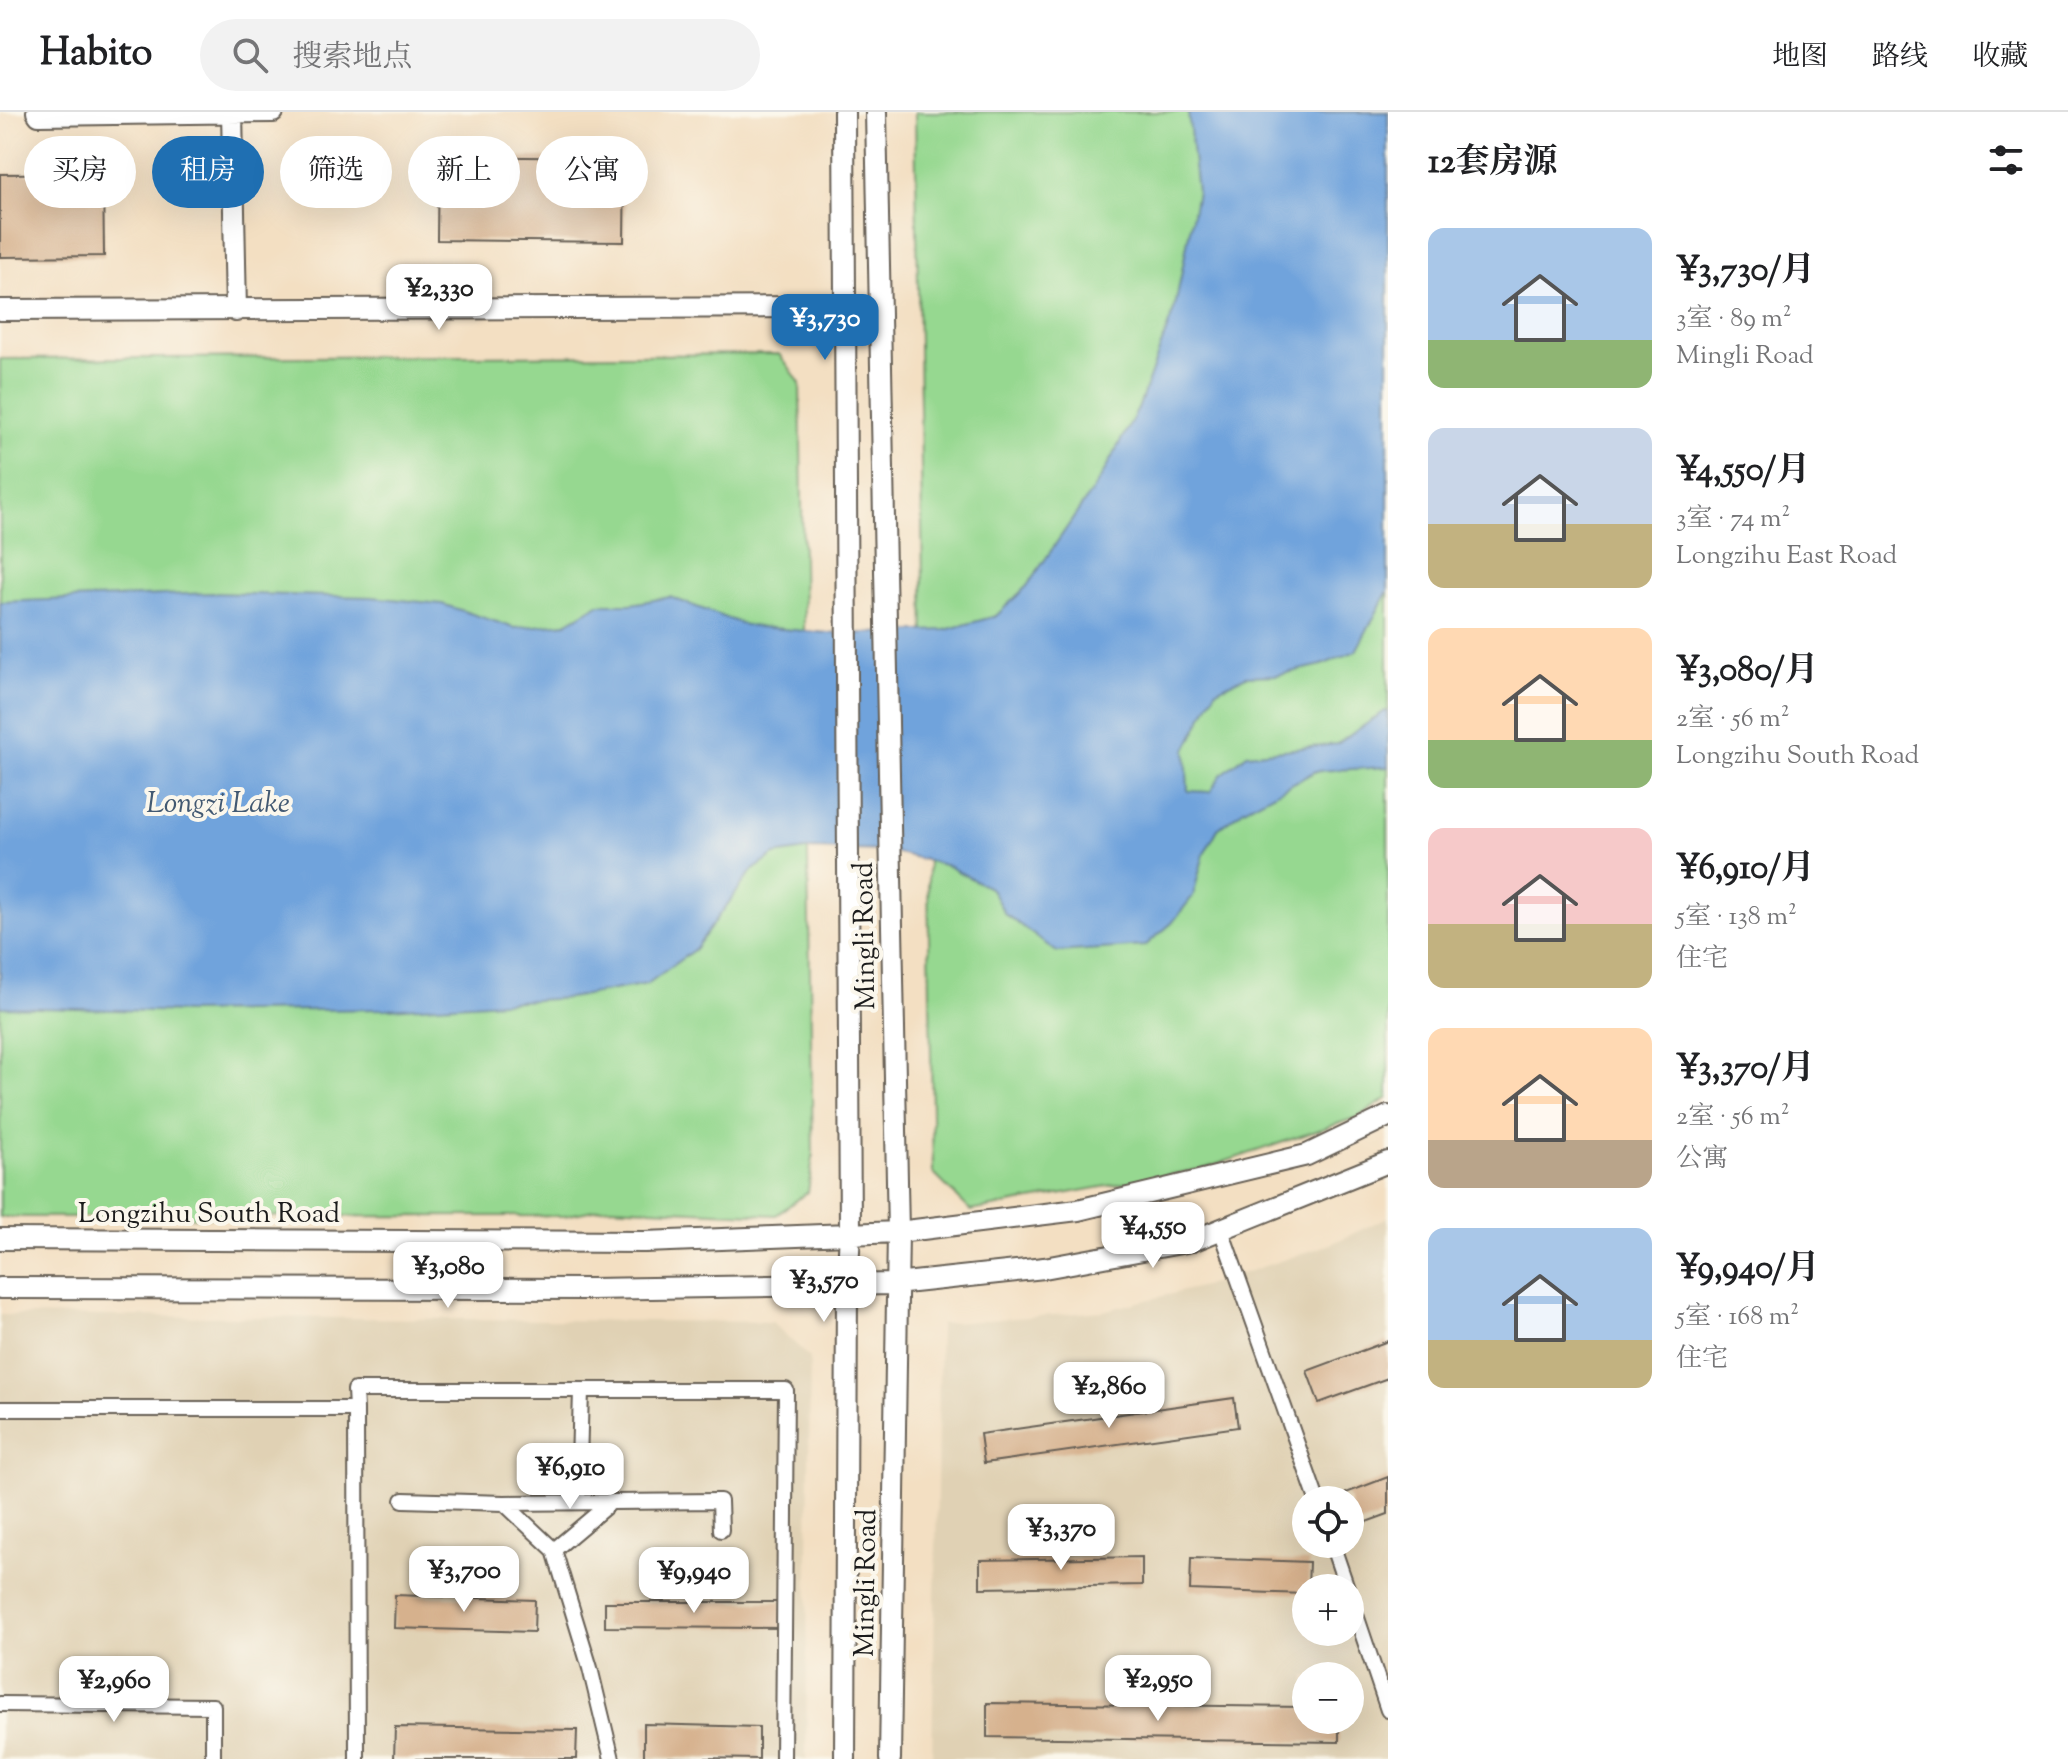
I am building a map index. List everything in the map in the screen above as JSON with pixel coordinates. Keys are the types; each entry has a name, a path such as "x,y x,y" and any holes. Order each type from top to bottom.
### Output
{"street":[{"path":"37,112 39,115 273,112"},
{"path":"232,112 236,311"},
{"name":"Mingli Road","path":"844,112 850,1234 847,1285 845,1759"},
{"name":"Mingli Road","path":"876,112 877,307 898,1232 890,1759"},
{"path":"0,310 877,307"},
{"name":"Longzihu South Road","path":"0,1239 645,1242 898,1232 1078,1210 1307,1155 1388,1116"},
{"path":"0,1288 591,1289 895,1284 1044,1268 1192,1241 1388,1162"},
{"path":"1221,1230 1312,1486"},
{"path":"357,1759 355,1390 786,1390 783,1759"},
{"path":"578,1502 581,1390"},
{"path":"0,1409 356,1409"},
{"path":"403,1500 504,1503 720,1501 721,1530"},
{"path":"554,1550 611,1502"},
{"path":"504,1503 554,1550 590,1668 612,1759"},
{"path":"1364,1639 1388,1710"},
{"path":"0,1704 213,1706 213,1759"}],"shaded area":[{"path":"1388,1217 1388,1759 932,1759 940,1324 1103,1311 1211,1284 1331,1244"},
{"path":"0,1315 772,1322 810,1358 806,1759 0,1759"}],"green space":[{"path":"915,112 1388,112 1388,1098 1358,1117 1206,1168 971,1211 933,1173"},
{"path":"779,354 800,383 813,1157 808,1192 776,1215 609,1207 564,1216 0,1217 0,359"}],"water":[{"name":"Longzi Lake","path":"1188,112 1388,112 1388,591 1356,651 1322,665 1278,675 1246,676 1216,690 1186,750 1188,791 1210,792 1221,775 1247,754 1337,744 1385,711 1388,712 1388,767 1316,771 1244,809 1218,829 1204,854 1193,896 1172,923 1145,946 1057,952 1005,914 991,889 948,866 890,851 812,849 775,855 752,871 695,949 647,984 569,998 388,1009 189,1012 0,1007 0,602 211,593 372,597 442,604 515,628 566,623 599,604 631,604 670,597 748,626 840,634 945,630 996,616 1027,586 1100,479 1138,409 1175,307 1197,192"}],"building":[{"path":"520,157 536,157 536,208 624,208 624,242 437,240 437,208 520,208"},
{"path":"0,174 24,174 24,208 103,208 104,256 0,257"},
{"path":"1388,1341 1388,1378 1319,1403 1307,1371"},
{"path":"1234,1398 1238,1427 984,1463 980,1434"},
{"path":"1388,1477 1388,1514 1364,1523 1364,1486"},
{"path":"1142,1557 1142,1585 980,1588 980,1560"},
{"path":"1191,1558 1309,1562 1309,1574 1292,1574 1292,1594 1190,1590"},
{"path":"395,1595 535,1600 534,1632 394,1628"},
{"path":"605,1602 782,1602 782,1628 605,1627"},
{"path":"987,1703 1292,1707 1292,1734 1339,1734 1339,1742 987,1737"},
{"path":"644,1724 759,1727 759,1759 644,1757"},
{"path":"395,1727 577,1730 576,1759 394,1759"}]}
